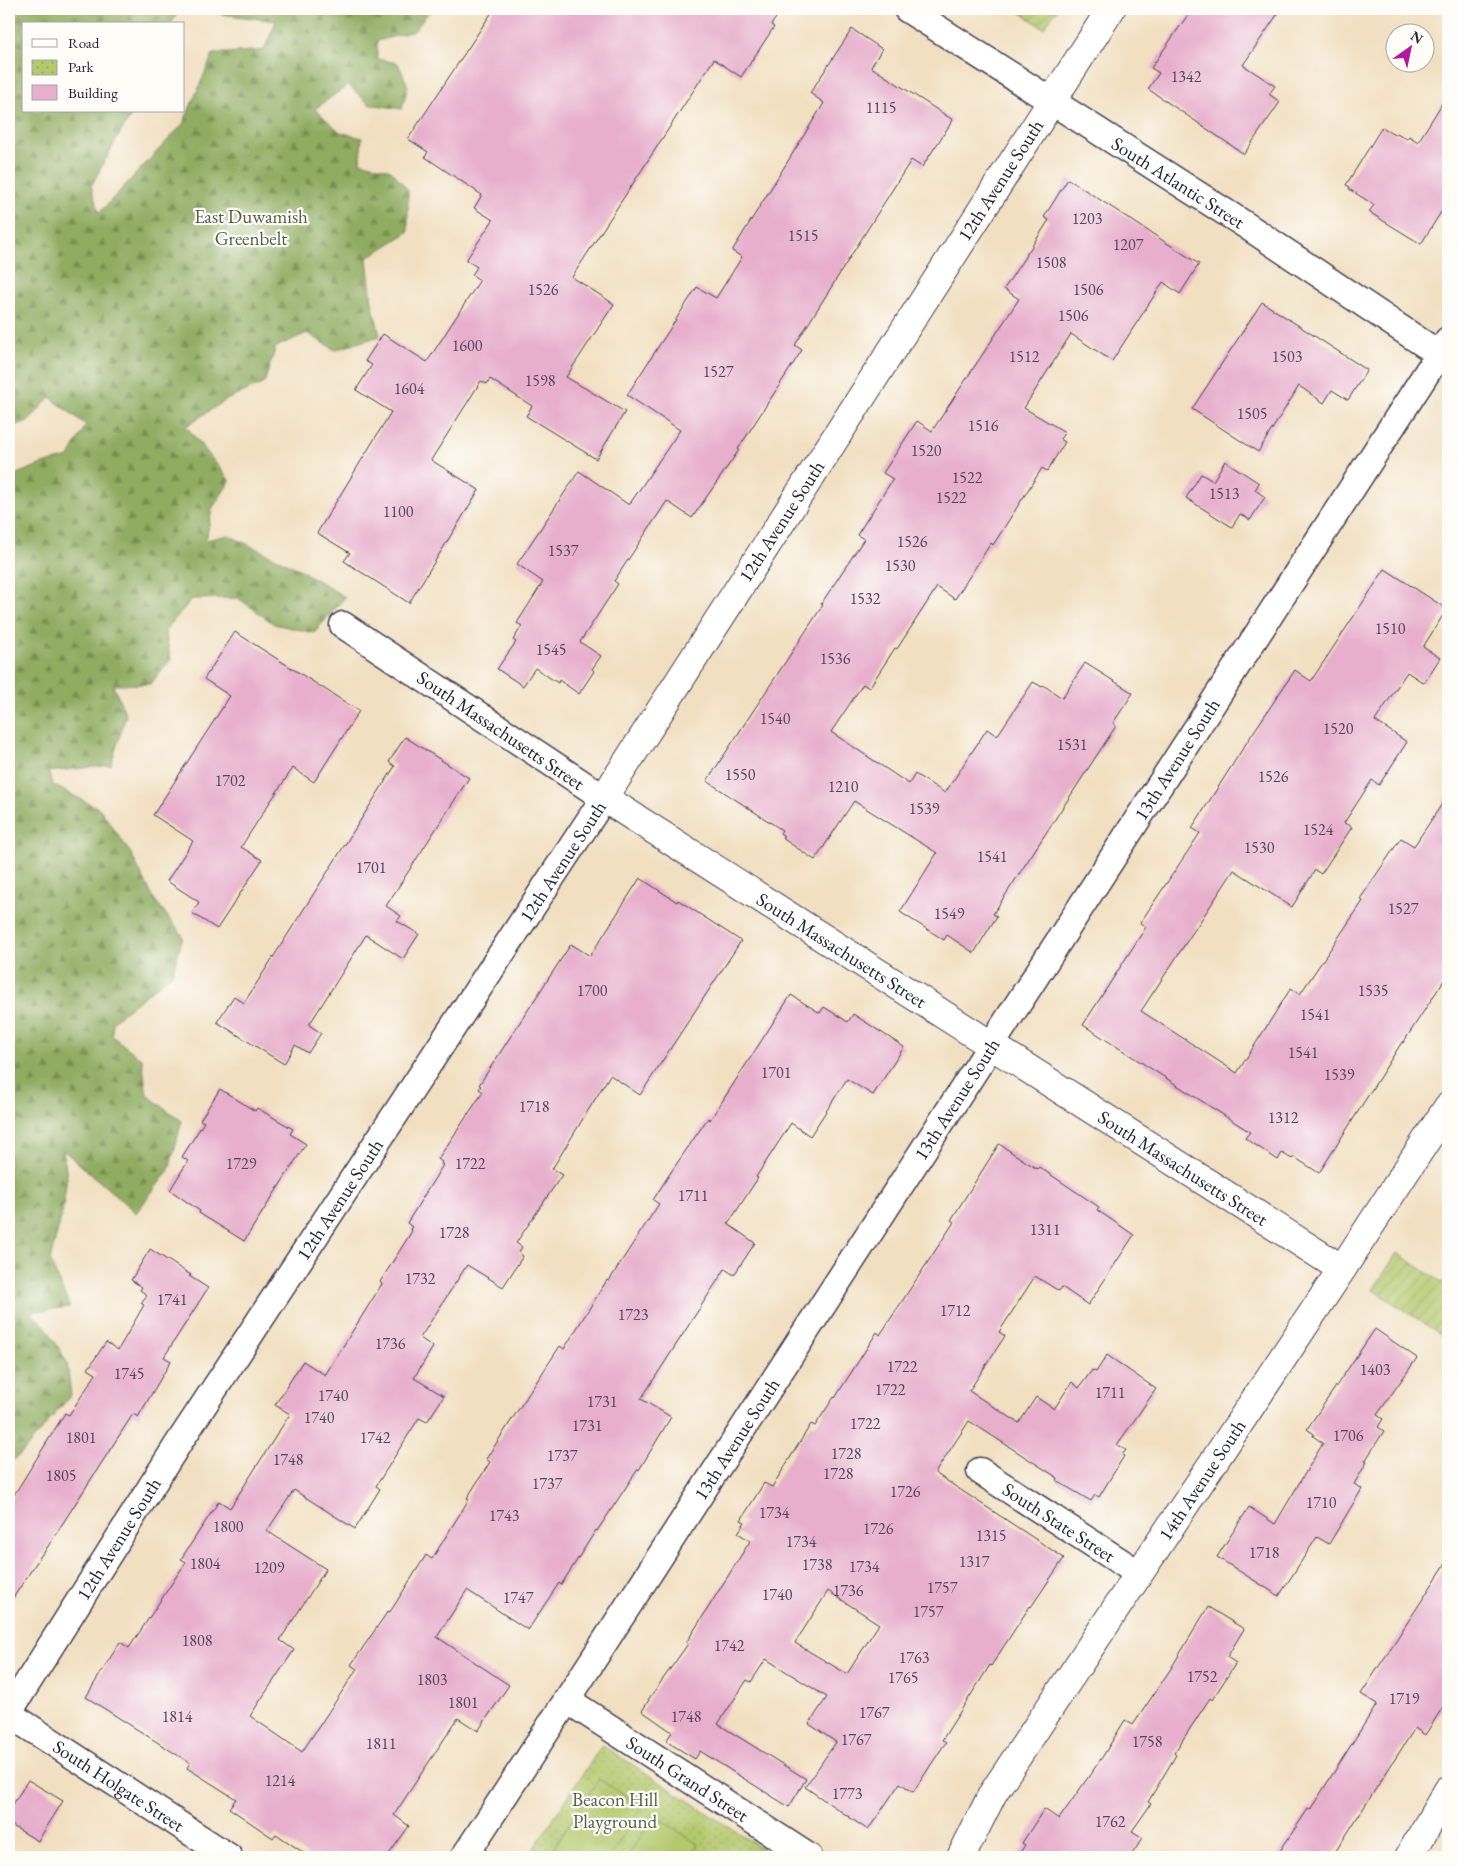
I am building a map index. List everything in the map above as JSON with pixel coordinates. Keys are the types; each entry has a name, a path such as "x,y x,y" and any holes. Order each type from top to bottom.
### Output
{"street":[{"name":"South Atlantic Street","path":"907,9 1445,351"},
{"name":"12th Avenue South","path":"9,1713 178,1444 604,798 1111,9"},
{"name":"13th Avenue South","path":"464,1857 991,1044 1445,351"},
{"name":"South Massachusetts Street","path":"343,625 604,798 1342,1269"},
{"name":"14th Avenue South","path":"961,1857 993,1793 1448,1107"},
{"name":"South State Street","path":"980,1471 1138,1574"},
{"name":"South Grand Street","path":"567,1700 808,1857"},
{"name":"South Holgate Street","path":"9,1713 229,1857"},
{"path":"1409,1857 1448,1790"}],"green space":[{"name":"East Duwamish Greenbelt","path":"9,9 177,9 177,14 172,22 22,22 22,112 133,112 91,186 99,213 183,124 213,54 264,50 276,21 220,14 217,9 430,9 414,31 377,41 377,59 398,63 408,86 402,109 369,104 348,85 315,109 340,132 362,138 360,162 391,170 408,190 408,232 367,258 372,302 380,336 335,350 307,333 276,347 264,383 226,400 186,426 230,481 212,509 206,540 228,535 299,569 345,597 314,633 274,624 238,598 192,599 165,631 171,660 150,684 113,685 126,715 111,765 48,772 53,785 100,809 130,852 154,899 183,936 172,974 113,1021 112,1036 142,1059 147,1095 182,1121 169,1170 136,1213 63,1150 67,1177 62,1213 50,1261 70,1307 30,1312 46,1327 67,1362 71,1395 24,1451 9,1464 9,477 42,464 69,457 86,425 50,397 29,421 9,427"},
{"path":"1015,9 1057,9 1044,28"},
{"path":"1397,1253 1448,1286 1448,1339 1373,1290"},
{"name":"Beacon Hill Playground","path":"602,1745 775,1857 528,1857"},
{"path":"599,1779 642,1807 609,1857 548,1857"},
{"path":"655,1816 698,1844 689,1857 627,1857"}],"building":[{"path":"494,9 782,9 771,25 774,27 741,77 714,59 572,277 614,304 566,377 625,412 596,459 526,416 532,406 490,379 487,384 481,381 431,460 479,490 409,603 344,561 350,553 317,533 391,412 356,390 372,365 365,361 383,334 427,362 480,280 472,275 477,267 466,260 493,220 474,208 482,195 425,157 428,152 408,139"},
{"path":"1192,9 1281,9 1243,65 1275,86 1269,94 1280,102 1244,154 1148,89 1159,73 1151,68"},
{"path":"852,29 882,49 871,67 953,120 922,167 911,160 795,345 802,350 739,450 692,518 667,501 614,581 618,584 580,642 601,656 579,694 559,680 558,683 535,668 523,686 497,669 516,642 513,640 522,626 517,623 543,582 517,564 579,471 629,505 680,430 627,395 697,287 716,298 742,257 732,251 824,103 810,93"},
{"path":"1448,94 1448,201 1421,244 1369,212 1374,205 1349,189 1350,187 1346,185 1382,127 1407,139 1409,136 1418,142"},
{"path":"1068,179 1199,264 1180,294 1163,282 1112,361 1071,334 1024,408 1065,432 1060,439 1065,442 1047,471 1042,468 993,545 991,543 955,599 937,587 869,688 863,684 831,732 909,784 915,774 945,793 987,729 997,736 1033,682 1042,687 1043,685 1062,698 1085,663 1133,693 1113,723 1116,726 993,914 997,916 974,953 947,935 944,940 900,912 937,853 854,801 815,860 782,838 784,836 780,833 782,830 707,781 823,605 821,604 864,539 857,535 893,479 883,473 917,421 932,431 1019,299 1004,289 1049,220 1044,217"},
{"path":"1262,302 1367,370 1348,400 1332,390 1324,403 1299,386 1258,452 1192,409"},
{"path":"1225,461 1259,483 1255,490 1265,497 1250,520 1240,514 1232,527 1186,498 1201,474 1213,481"},
{"path":"1385,569 1447,609 1423,647 1440,658 1424,683 1407,672 1375,721 1407,742 1379,785 1372,780 1344,823 1352,827 1321,874 1315,870 1292,907 1234,870 1141,1011 1237,1073 1291,988 1300,994 1363,901 1360,899 1401,838 1414,846 1448,795 1448,974 1402,1042 1319,1173 1294,1157 1292,1159 1282,1153 1278,1160 1245,1138 1250,1132 1083,1025 1146,927 1140,923 1200,833 1192,828 1247,742 1295,670 1311,681"},
{"path":"235,632 359,711 314,782 293,768 268,805 241,847 262,860 217,929 192,913 199,902 167,881 193,841 153,815 230,696 204,679"},
{"path":"405,737 469,778 386,906 401,916 397,921 419,934 403,959 366,935 309,1025 321,1033 308,1053 295,1045 284,1064 217,1022 234,996 244,1003 395,766 389,762"},
{"path":"640,878 741,941 640,1095 610,1075 552,1169 562,1175 516,1243 522,1247 519,1253 523,1256 503,1287 467,1265 420,1338 433,1347 414,1378 444,1396 427,1422 419,1418 376,1486 380,1489 355,1529 294,1490 267,1531 326,1569 280,1640 294,1650 250,1716 302,1752 357,1669 351,1665 388,1611 390,1612 426,1555 432,1559 490,1462 486,1459 560,1346 564,1349 607,1280 609,1281 659,1204 653,1200 708,1118 710,1120 791,995 820,1013 824,1007 848,1022 853,1014 904,1047 873,1095 847,1079 810,1136 791,1123 756,1177 758,1178 728,1224 755,1243 734,1275 725,1269 641,1399 671,1417 639,1470 528,1630 467,1590 437,1637 509,1685 478,1731 458,1718 394,1815 409,1826 387,1857 310,1857 276,1834 273,1838 229,1808 236,1799 187,1768 190,1763 86,1697 120,1642 129,1648 186,1562 181,1559 219,1501 230,1508 290,1414 275,1405 303,1361 325,1375 382,1284 380,1282 412,1231 410,1229 412,1227 407,1223 443,1165 438,1159 483,1092 479,1089 481,1086 479,1085 571,944 590,956"},
{"path":"220,1089 255,1111 257,1108 293,1129 290,1134 306,1144 244,1241 199,1213 200,1211 170,1190 188,1161 182,1157 204,1122 200,1120"},
{"path":"999,1144 1037,1169 1039,1167 1099,1207 1097,1210 1134,1235 1088,1305 1062,1287 1059,1291 1035,1276 999,1332 1005,1336 969,1391 1019,1423 1036,1397 1054,1409 1072,1382 1079,1388 1092,1370 1096,1372 1107,1355 1156,1389 1117,1445 1126,1450 1122,1455 1124,1456 1099,1497 1095,1495 1091,1501 1057,1481 1058,1478 969,1421 935,1473 1064,1558 990,1665 942,1740 946,1742 913,1792 900,1783 868,1830 805,1787 836,1742 809,1724 827,1697 766,1659 751,1682 747,1680 718,1724 806,1779 789,1807 700,1751 695,1759 666,1741 672,1732 642,1711 688,1644 686,1643 750,1541 738,1533 745,1522 741,1520 764,1483 772,1487 811,1424 815,1426 877,1332 880,1335 954,1222 951,1220","holes":["828,1591 879,1624 847,1674 795,1643"]},
{"path":"150,1249 208,1288 164,1357 171,1361 138,1417 133,1414 9,1604 9,1503 65,1413 69,1415 96,1374 88,1369 106,1342 118,1350 144,1305 141,1303 147,1295 140,1290 142,1287 131,1280"},
{"path":"1375,1329 1417,1358 1377,1415 1383,1419 1378,1427 1384,1431 1365,1461 1367,1462 1354,1484 1362,1489 1329,1544 1317,1537 1279,1596 1217,1557 1249,1507 1275,1524 1323,1443 1307,1429"},
{"path":"1448,1560 1448,1699 1425,1735 1415,1728 1332,1857 1276,1857 1308,1809 1310,1810 1377,1704 1361,1694"},
{"path":"1208,1607 1244,1629 1227,1657 1236,1663 1212,1700 1210,1698 1174,1753 1176,1755 1148,1802 1151,1804 1132,1831 1143,1838 1130,1857 1017,1857 1025,1845 1022,1843 1044,1809 1059,1819 1103,1756 1125,1720 1133,1725 1170,1670"},
{"path":"28,1780 63,1801 38,1841 9,1824 9,1811"}]}
